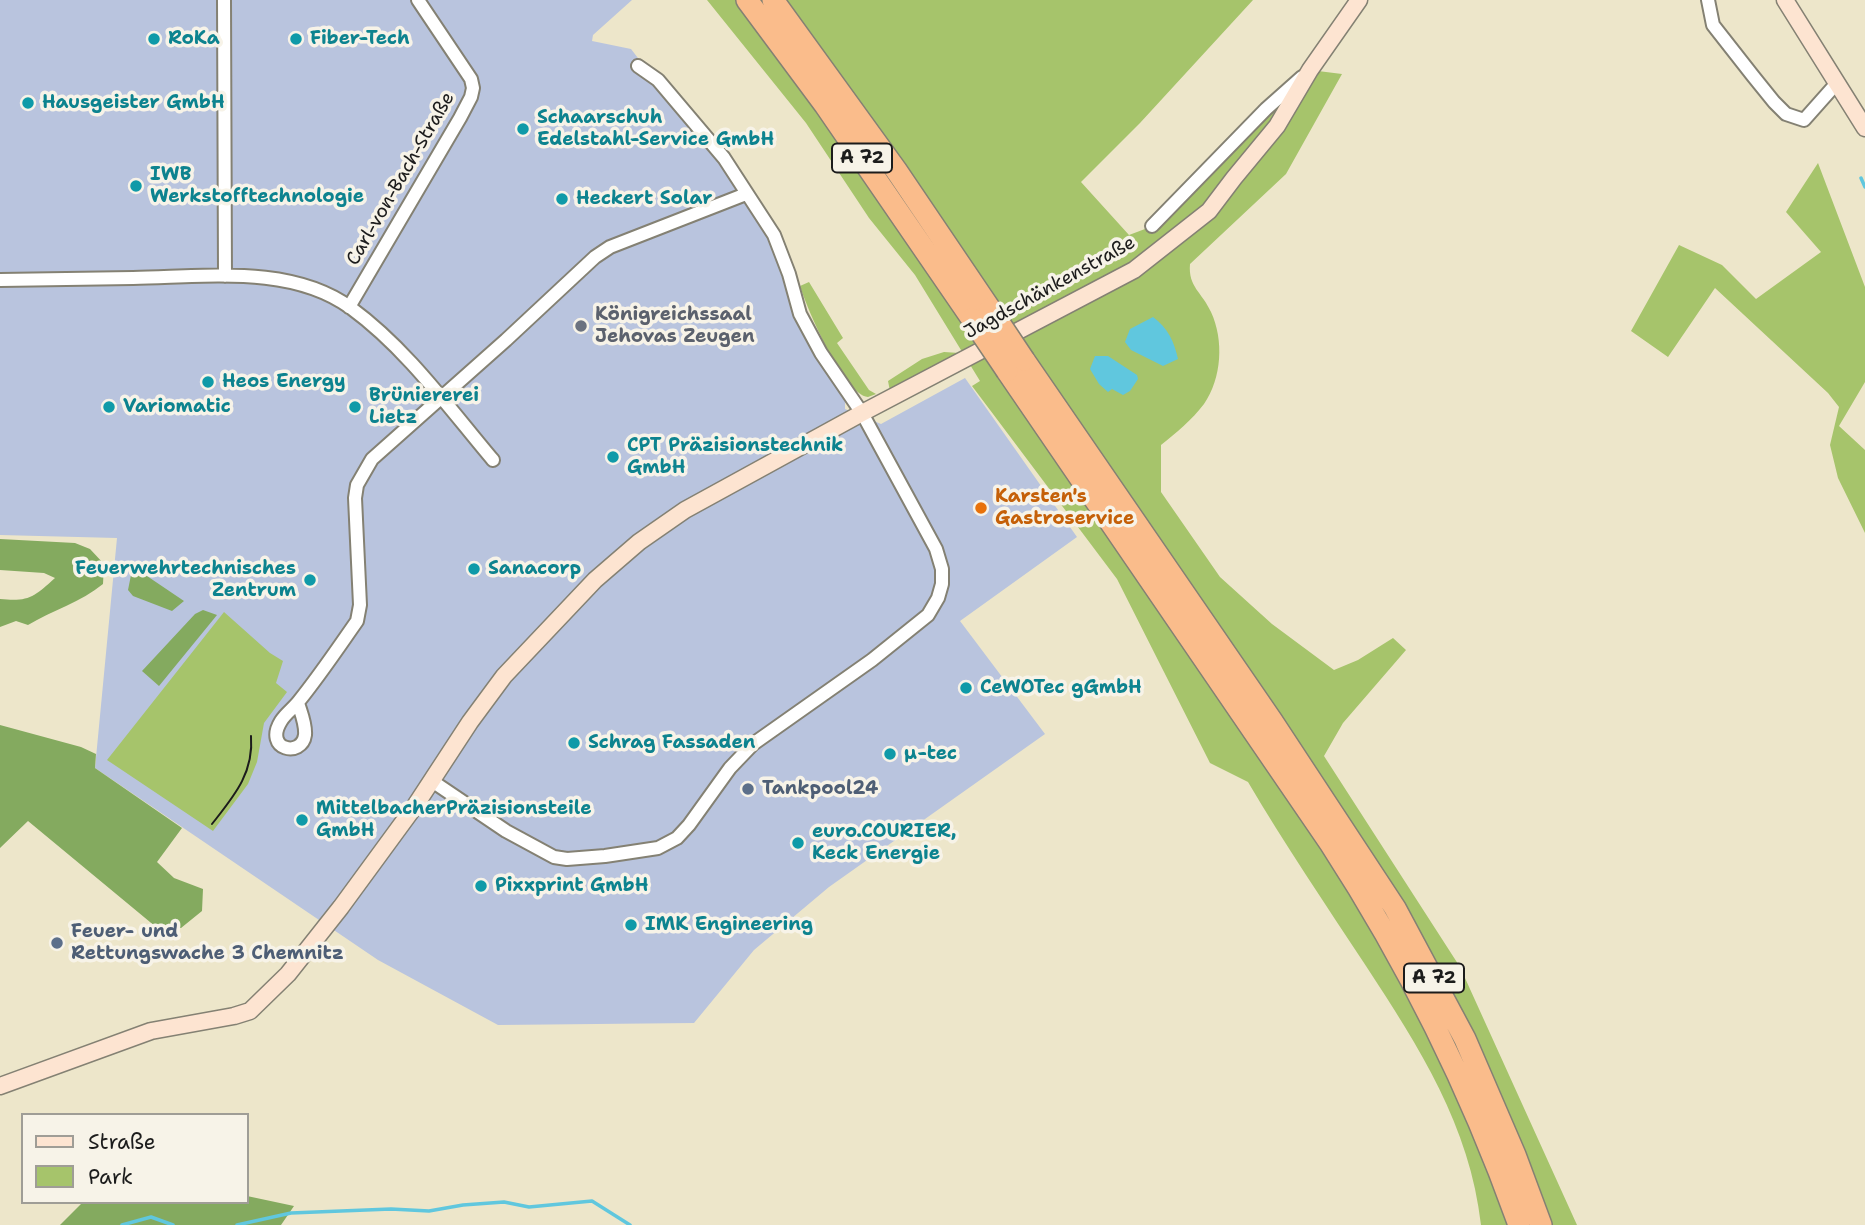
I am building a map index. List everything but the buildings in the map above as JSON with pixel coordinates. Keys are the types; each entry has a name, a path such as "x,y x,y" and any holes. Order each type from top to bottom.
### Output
{"highway":[{"name":"A 72","path":"747,0 981,314 1255,734 1286,761 1366,860 1430,969 1465,1039 1492,1098 1541,1225"},
{"name":"A 72","path":"773,0 896,170 981,314"},
{"name":"A 72","path":"1016,366 1272,721 1286,761 1415,985 1477,1117 1519,1225"}],"main road":[{"name":"Jagdschänkenstraße","path":"0,1086 151,1031 250,1011 306,953 432,781 504,676 595,579 639,542 685,510 862,413 1134,270 1209,211 1277,126 1310,70 1360,0"},
{"path":"1785,0 1865,128"}],"street":[{"path":"225,0 225,276"},
{"name":"Carl-von-Bach-Straße","path":"349,306 460,118 474,88 471,79 418,0"},
{"path":"1708,0 1713,25 1774,103 1786,114 1804,120 1836,84"},
{"path":"432,781 506,831 554,857 577,859 658,848 677,838 689,825 730,768 753,744 872,660 928,615 939,598 942,569 936,549 862,413 821,353 800,314 774,235 715,148 658,80 638,66"},
{"name":"Jagdschänkenstraße","path":"1153,226 1266,109 1310,70"},
{"path":"298,703 357,621 360,605 355,499 357,485 372,459 595,257 610,247 746,194"},
{"path":"0,279 225,276 273,278 308,287 349,306 382,334 494,460"}],"shaded area":[{"path":"0,0 632,0 593,35 592,41 631,49 757,216 769,239 796,317 815,355 845,401 845,409 881,424 965,378 1077,537 960,621 1045,734 829,887 754,950 694,1023 498,1025 378,960 95,768 117,538 0,535"}],"green space":[{"path":"707,0 1253,0 1140,123 1081,182 1129,235 1153,226 1310,70 1342,74 1286,174 1190,264 1193,284 1215,323 1219,347 1218,371 1204,404 1161,445 1161,492 1220,577 1272,624 1334,670 1358,660 1393,638 1406,650 1343,723 1324,756 1460,967 1577,1225 1481,1225 1466,1154 1454,1121 1423,1057 1386,996 1248,782 1210,763 1117,579 972,386 980,381 915,275 869,218 806,123"},
{"path":"1818,163 1865,287 1865,382 1839,426 1865,450 1865,533 1838,478 1830,445 1839,407 1828,393 1715,288 1668,357 1631,331 1679,245 1722,265 1756,299 1821,252 1786,212"},
{"path":"809,282 843,338 837,343 869,390 876,394 868,397 858,393 838,367 818,331 800,286"},
{"path":"944,352 959,353 890,391 888,381 922,359"},
{"path":"0,539 75,543 90,549 104,564 103,584 86,596 28,625 16,621 0,627 0,599 25,599 42,590 55,578 44,573 0,570"},
{"path":"144,574 184,601 172,611 133,596 128,590 131,575"},
{"path":"203,610 217,615 159,686 142,671 195,614"},
{"path":"224,612 270,653 283,661 276,683 287,692 264,723 257,762 248,784 213,831 107,760"},
{"path":"0,725 81,747 96,754 95,768 182,828 157,862 174,878 203,889 202,911 181,928 156,927 28,821 0,848"},
{"path":"248,1196 294,1206 281,1225 60,1225 81,1204 248,1204"}],"water":[{"path":"1153,317 1170,335 1178,359 1163,366 1131,350 1125,342 1130,329"},
{"path":"1095,356 1108,356 1137,375 1138,379 1130,391 1123,395 1112,389 1108,392 1099,384 1090,369"}],"waterway":[{"path":"1861,178 1865,187"},
{"path":"237,1225 291,1213 391,1209 429,1211 504,1202 529,1207 592,1201 630,1225"},
{"path":"122,1225 151,1217 173,1225"}],"tram line":[{"path":"212,824 235,794 246,773 251,736"}],"place":[{"name":"RoKa","path":"154,39"},
{"name":"Fiber-Tech","path":"296,39"},
{"name":"Hausgeister GmbH","path":"28,103"},
{"name":"Schaarschuh Edelstahl-Service GmbH","path":"523,129"},
{"name":"IWB Werkstofftechnologie","path":"136,186"},
{"name":"Heckert Solar","path":"562,199"},
{"name":"Königreichssaal Jehovas Zeugen","path":"581,326"},
{"name":"Heos Energy","path":"208,382"},
{"name":"Variomatic","path":"109,407"},
{"name":"Brüniererei Lietz","path":"355,407"},
{"name":"CPT Präzisionstechnik GmbH","path":"613,457"},
{"name":"Karsten's Gastroservice","path":"981,508"},
{"name":"Sanacorp","path":"474,569"},
{"name":"Feuerwehrtechnisches Zentrum","path":"310,580"},
{"name":"CeWOTec gGmbH","path":"966,688"},
{"name":"Schrag Fassaden","path":"574,743"},
{"name":"µ-tec","path":"890,754"},
{"name":"Tankpool24","path":"748,789"},
{"name":"MittelbacherPräzisionsteile GmbH","path":"302,820"},
{"name":"euro.COURIER, Keck Energie","path":"798,843"},
{"name":"Pixxprint GmbH","path":"481,886"},
{"name":"IMK Engineering","path":"631,925"},
{"name":"Feuer- und Rettungswache 3 Chemnitz","path":"57,943"}]}
